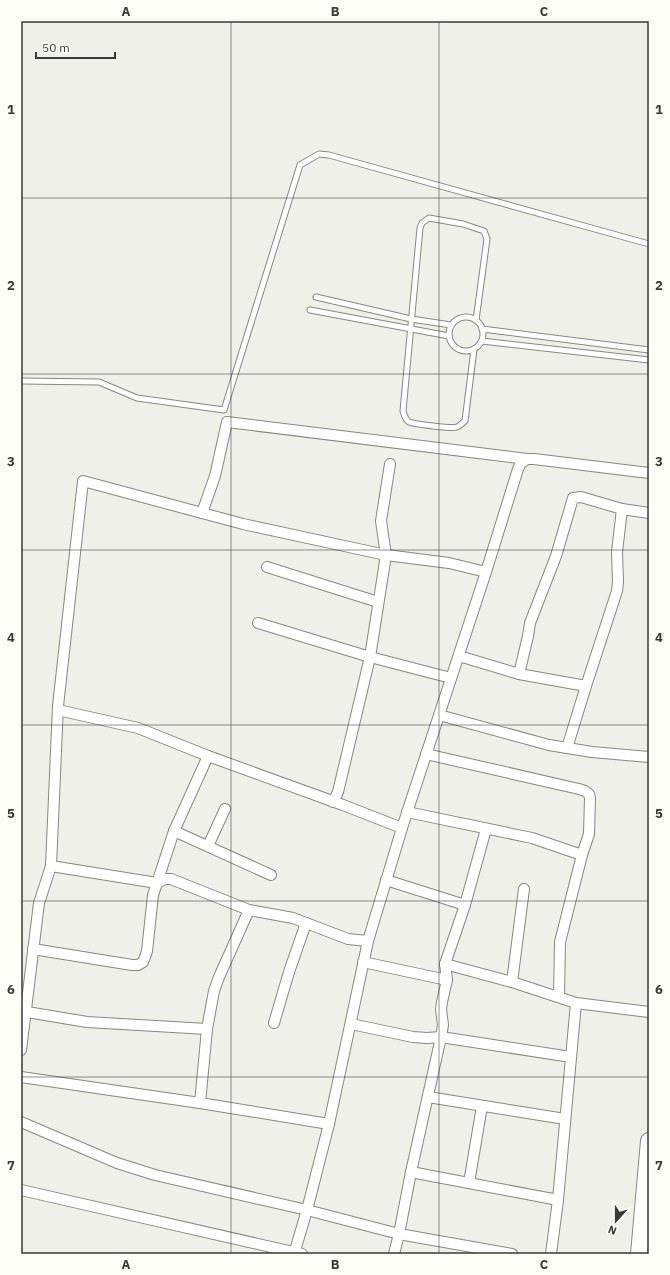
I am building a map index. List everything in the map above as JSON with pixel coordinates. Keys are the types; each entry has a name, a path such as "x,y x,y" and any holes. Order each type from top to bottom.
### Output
{"highway":[{"path":"639,1254 649,1141"}],"street":[{"path":"202,513 215,476 227,422 527,460 534,459 649,473"},
{"path":"21,1190 297,1253 329,1124 368,941 407,812 459,656 518,469 521,463 527,460"},
{"path":"333,802 338,792 370,657 386,555 381,521 390,464"},
{"path":"21,1050 24,1012 39,903 51,866 58,710 82,481 243,524 386,555 449,563 486,572"},
{"path":"519,674 530,623 556,556 572,498 581,497 622,509 649,513"},
{"path":"567,748 617,591 617,552 622,509"},
{"path":"267,567 378,602"},
{"path":"258,624 370,657 451,678"},
{"path":"459,656 519,674 586,686"},
{"path":"58,710 138,728 208,756 402,828"},
{"path":"439,715 536,742 567,748 649,757"},
{"path":"426,754 585,791 589,794 590,831 582,855 560,942 559,997"},
{"path":"33,949 132,965 138,965 143,962 147,951 153,895 174,831 208,756"},
{"path":"208,846 225,810"},
{"path":"407,812 532,838 582,855"},
{"path":"394,1254 441,1037 443,1025 442,1002 447,980 445,964 465,905 486,829"},
{"path":"174,831 271,875"},
{"path":"51,866 157,883 165,879 171,879 249,910 293,918 348,939 368,941"},
{"path":"386,880 465,905"},
{"path":"512,982 524,889"},
{"path":"200,1103 207,1029 211,1004 219,977 249,910"},
{"path":"274,1023 289,972 306,923"},
{"path":"363,962 447,980"},
{"path":"445,964 512,982 576,1003 649,1012"},
{"path":"551,1254 558,1200 576,1003"},
{"path":"24,1012 87,1022 207,1029"},
{"path":"351,1024 413,1037 441,1037 571,1057"},
{"path":"21,1077 200,1103 329,1124"},
{"path":"428,1097 565,1119"},
{"path":"469,1183 482,1106"},
{"path":"21,1122 117,1163 144,1172 307,1210 399,1234 487,1252 512,1254"},
{"path":"411,1172 558,1200"}],"lane":[{"path":"21,381 99,382 137,398 224,410 300,165 319,154 329,155 649,244"},
{"path":"474,349 465,421 461,425 456,428 448,428 410,422 405,418 403,411 420,228 422,223 430,218 463,224 484,231 487,239 476,320"},
{"path":"316,297 411,319 451,325"},
{"path":"310,310 410,330 449,336"},
{"path":"465,317 476,320 482,329 483,335 479,346 469,351 458,349 450,341 449,336 451,325 459,318 465,317"},
{"path":"482,329 649,350"},
{"path":"482,341 649,360"}]}
